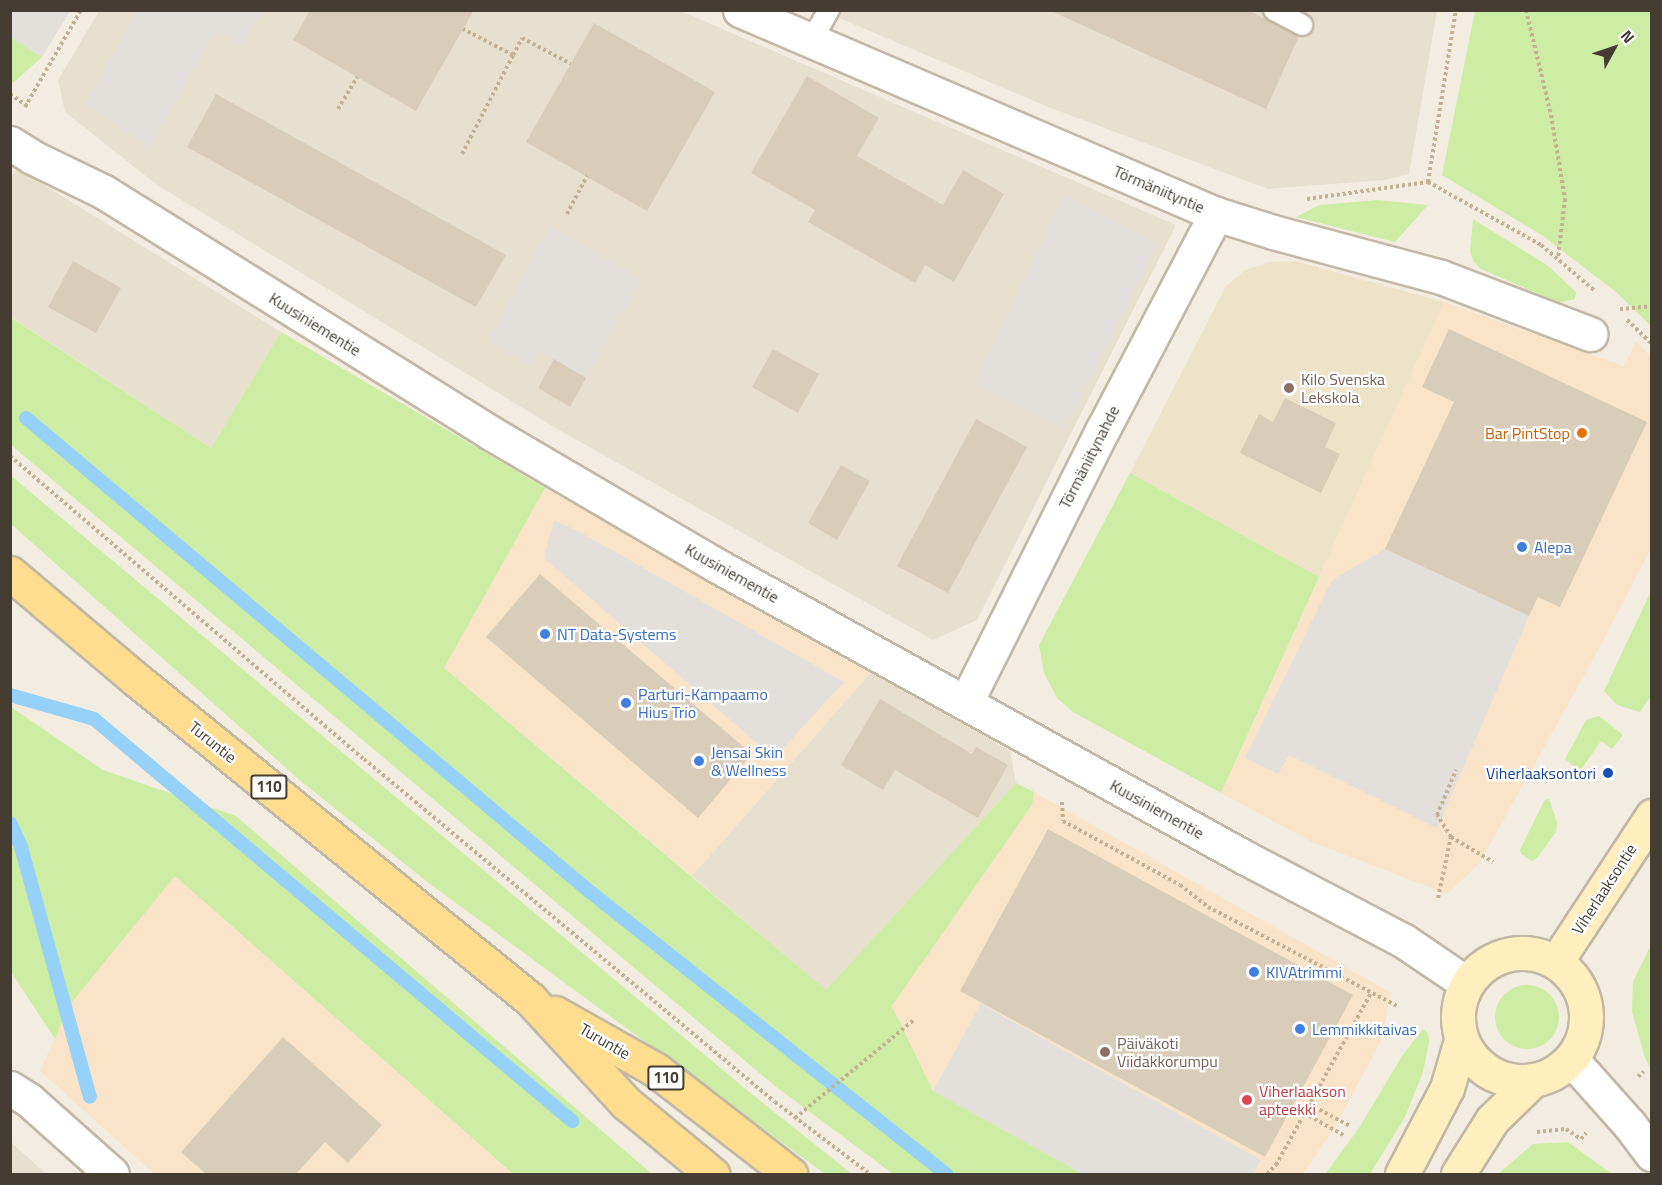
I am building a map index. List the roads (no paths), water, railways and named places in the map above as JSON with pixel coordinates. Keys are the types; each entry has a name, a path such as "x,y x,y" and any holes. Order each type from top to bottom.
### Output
{"main road":[{"name":"Turuntie","path":"10,573 138,681 530,999 626,1103 712,1174"},
{"name":"Turuntie","path":"530,999 656,1070 790,1174"}],"street":[{"name":"Törmäniityntie","path":"740,10 1216,214 1273,232 1441,277 1590,334"},
{"name":"Kuusiniementie","path":"16,129 32,158 104,192 491,433 714,564 1234,852 1404,941 1466,983"},
{"name":"Törmäniitynahde","path":"966,702 1103,429 1216,214"},
{"name":"Viherlaaksontie","path":"1556,962 1652,816"},
{"path":"1529,952 1556,962 1575,979 1586,1011 1584,1034 1571,1059 1554,1073 1533,1080 1510,1080 1494,1075 1471,1057 1461,1040 1457,1014 1466,983 1482,965 1505,954 1529,952"},
{"path":"1402,1174 1447,1088 1461,1040"},
{"path":"1571,1059 1652,1154"},
{"path":"1458,1174 1492,1120 1533,1080"},
{"path":"10,1088 29,1100 112,1174"}],"lane":[{"path":"811,41 829,10"},
{"path":"1274,10 1302,25"}],"waterway":[{"path":"26,418 589,891 946,1174"},
{"path":"10,695 94,719 572,1121"},
{"path":"10,823 21,847 90,1097"}],"place":[{"name":"Kilo Svenska Lekskola","path":"1289,388"},
{"name":"Bar PintStop","path":"1582,433"},
{"name":"Alepa","path":"1522,547"},
{"name":"NT Data-Systems","path":"545,634"},
{"name":"Parturi-Kampaamo Hius Trio","path":"626,703"},
{"name":"Jensai Skin & Wellness","path":"699,761"},
{"name":"Viherlaaksontori","path":"1608,773"},
{"name":"KIVAtrimmi","path":"1254,972"},
{"name":"Lemmikkitaivas","path":"1300,1029"},
{"name":"Päiväkoti Viidakkorumpu","path":"1105,1052"},
{"name":"Viherlaakson apteekki","path":"1247,1100"}]}
